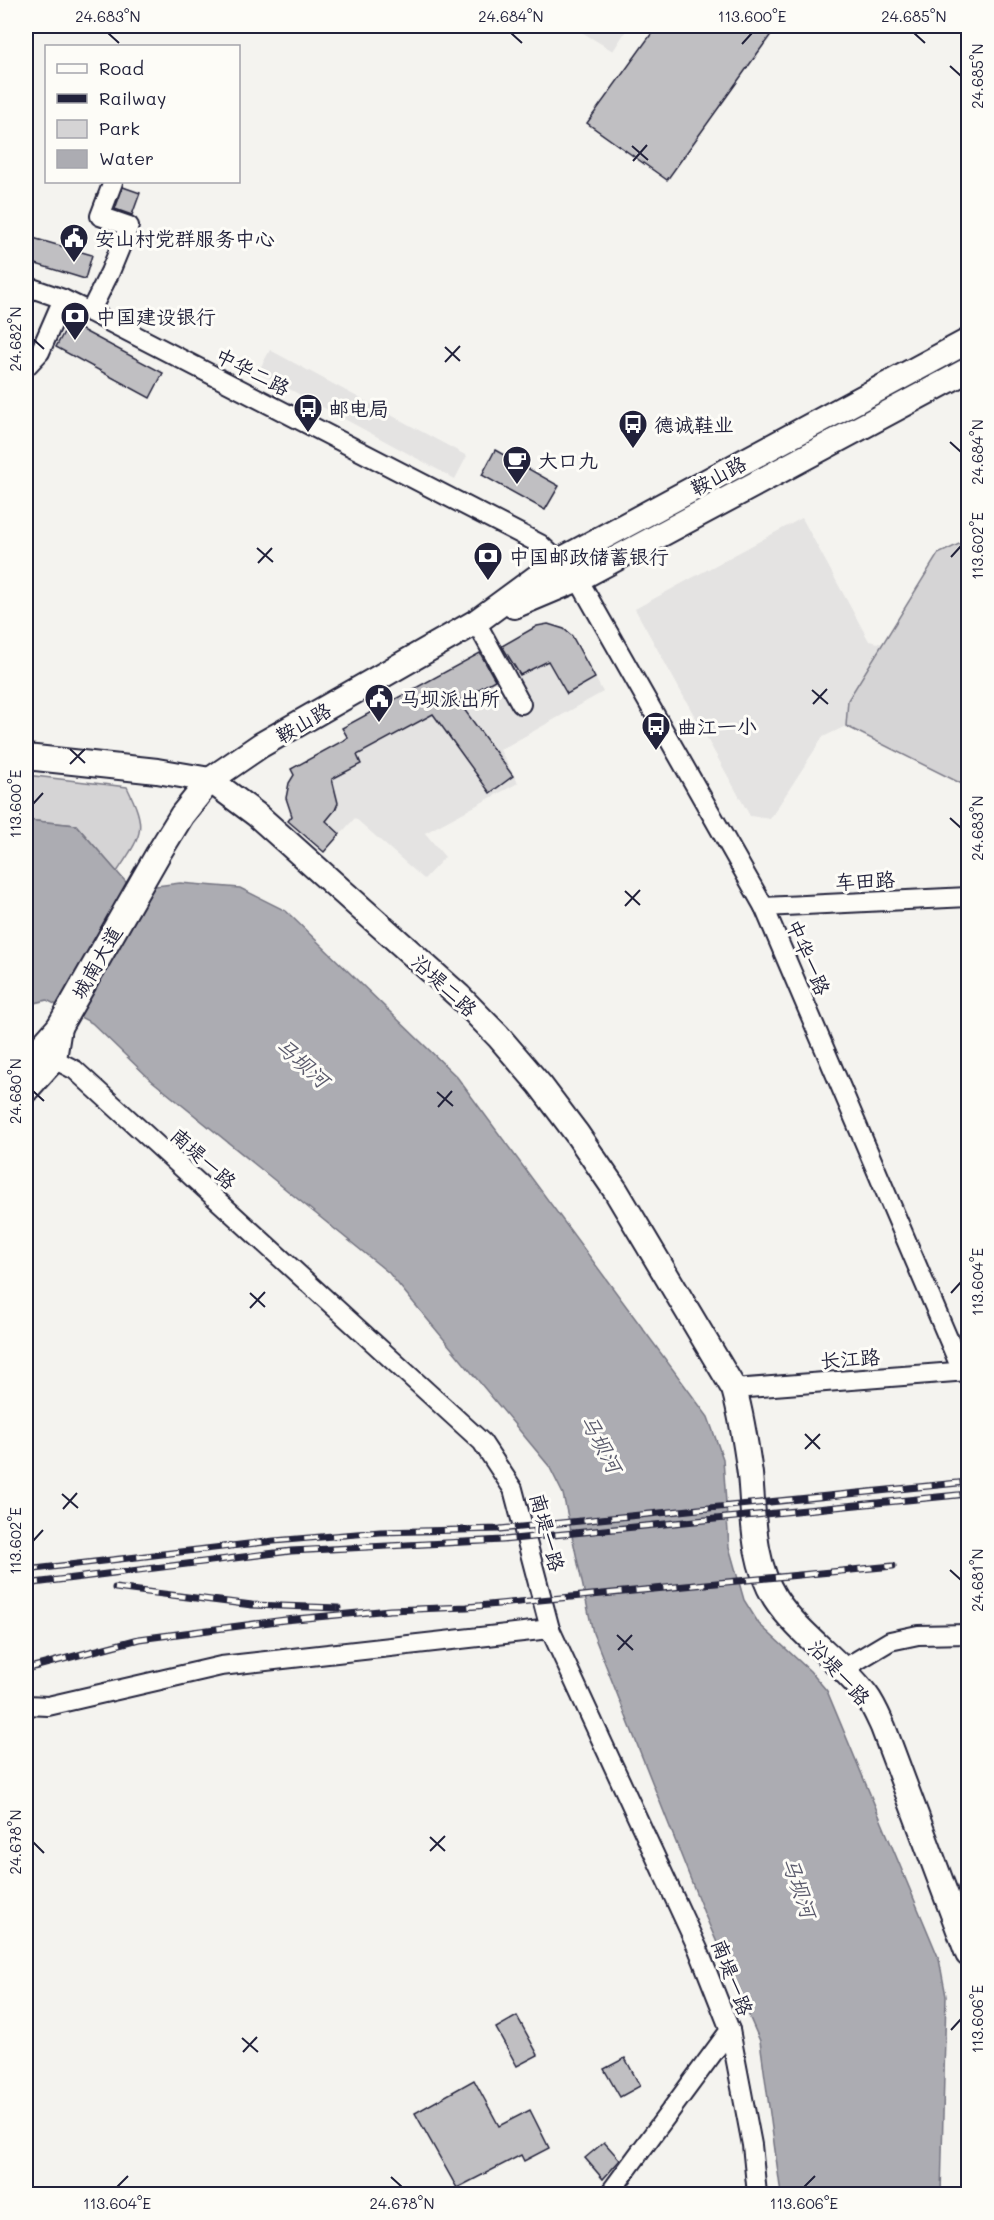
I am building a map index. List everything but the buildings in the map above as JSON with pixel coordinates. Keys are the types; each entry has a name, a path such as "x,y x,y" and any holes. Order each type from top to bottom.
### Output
{"main road":[{"name":"鞍山路","path":"158,854 182,815 210,780 261,746 476,622 559,561 969,340"},
{"name":"鞍山路","path":"476,622 578,579 969,370"},
{"name":"沿堤二路","path":"26,757 157,771 210,780 257,815 459,996 498,1036 540,1085 616,1191 734,1389"},
{"name":"城南大道","path":"26,1090 36,1056 59,1027 158,854"},
{"name":"沿堤一路","path":"734,1389 743,1422 756,1539 762,1570 775,1598 793,1621 843,1669 866,1696 883,1727 969,1954"}],"street":[{"path":"90,312 129,226 100,216 113,183"},
{"name":"中华二路","path":"26,286 63,299 90,312 540,544 578,579"},
{"path":"26,367 40,352 63,299"},
{"name":"中华一路","path":"578,579 764,907 965,1371"},
{"path":"476,622 521,704"},
{"name":"车田路","path":"764,907 969,897"},
{"name":"南堤一路","path":"36,1056 75,1070 482,1442 513,1489 550,1629 698,1949 730,2030 752,2145 757,2194"},
{"name":"长江路","path":"734,1389 965,1371"},
{"path":"26,1705 48,1706 221,1666 550,1629"},
{"path":"843,1669 890,1641 918,1635 969,1634"},
{"path":"609,2194 730,2030"}],"shaded area":[{"path":"576,26 629,26 613,51 580,31"},
{"path":"270,350 467,456 455,479 258,372"},
{"path":"802,518 869,641 883,644 938,554 959,544 968,549 968,787 846,726 823,737 770,819 750,816 635,609"},
{"path":"548,624 564,629 572,636 603,692 500,750 518,783 425,833 445,857 424,879 355,818 324,852 288,821 292,816 286,798 289,783 294,775 291,769 348,738 358,755 495,680 483,656 537,626"}],"green space":[{"path":"959,544 968,549 968,787 846,726 848,700 938,554"},
{"path":"26,775 127,787 134,801 140,823 137,840 117,872 76,825 26,820"}],"water":[{"name":"马坝河","path":"26,820 76,825 132,889 180,883 240,888 286,911 457,1077 708,1417 723,1459 729,1547 744,1600 759,1624 810,1671 827,1691 939,1959 946,1996 941,2194 781,2194 760,2041 704,1913 593,1633 563,1494 549,1466 389,1273 151,1080 92,1023 47,1000 26,1005"}],"railway":[{"path":"26,1570 274,1541 380,1532 500,1529 968,1482"},
{"path":"26,1584 291,1551 503,1540 968,1494"},
{"path":"26,1669 139,1639 285,1620 390,1610 467,1607 893,1566"},
{"path":"115,1588 252,1605 338,1608"}],"place":[{"name":"安山村党群服务中心","path":"74,264"},
{"name":"中国建设银行","path":"75,342"},
{"name":"邮电局","path":"308,434"},
{"name":"德诚鞋业","path":"633,450"},
{"name":"大口九","path":"517,486"},
{"name":"中国邮政储蓄银行","path":"488,582"},
{"name":"马坝派出所","path":"379,724"},
{"name":"曲江一小","path":"656,752"}]}
